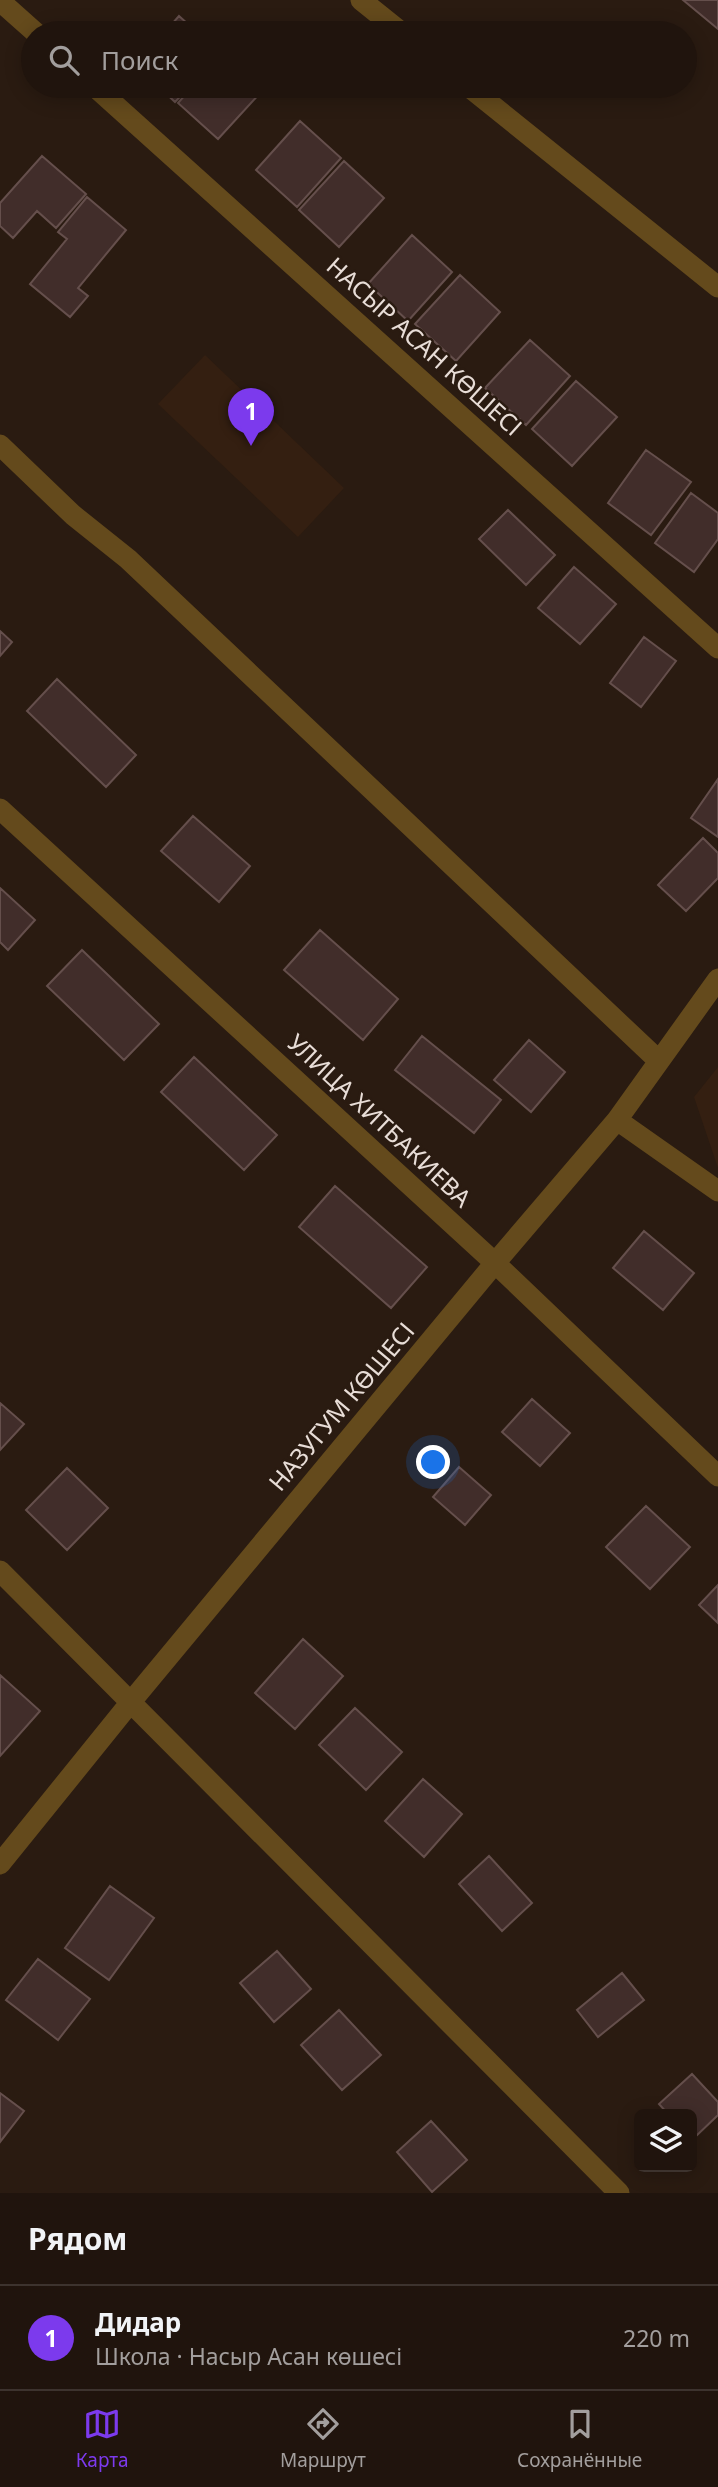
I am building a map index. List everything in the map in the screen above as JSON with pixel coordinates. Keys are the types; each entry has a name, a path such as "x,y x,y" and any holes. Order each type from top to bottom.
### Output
{"street":[{"path":"361,0 387,21"},
{"path":"0,1 22,21"},
{"name":"НАСЫР АСАН КӨШЕСІ","path":"107,98 718,648"},
{"path":"483,98 718,287"},
{"path":"0,445 73,515 128,559 659,1061"},
{"name":"УЛИЦА ХИТБАКИЕВА","path":"0,809 495,1263 718,1476"},
{"name":"НАЗУГУМ КӨШЕСІ","path":"0,1864 130,1703 617,1120 718,979"},
{"path":"617,1120 718,1191"},
{"path":"0,1572 619,2193"}],"shaded area":[{"path":"205,355 344,488 298,537 158,404"},
{"path":"718,1067 718,1168 694,1097"}],"building":[{"path":"683,0 718,0 718,29"},
{"path":"182,98 256,98 218,139 178,103"},
{"path":"300,121 341,158 297,207 256,170"},
{"path":"42,156 86,194 56,228 37,211 13,238 0,226 0,203"},
{"path":"344,161 384,198 339,247 299,210"},
{"path":"87,197 126,230 78,288 88,296 70,317 30,284 67,239 58,232"},
{"path":"412,235 452,272 408,321 368,284"},
{"path":"460,275 500,312 456,361 415,324"},
{"path":"530,340 570,376 526,425 485,388"},
{"path":"576,381 617,417 572,466 532,429"},
{"path":"646,450 691,482 651,535 608,503"},
{"path":"691,493 718,513 718,539 694,572 655,543"},
{"path":"508,510 555,555 526,585 479,539"},
{"path":"574,567 616,604 580,644 538,608"},
{"path":"0,631 12,642 0,656"},
{"path":"644,637 676,661 641,707 610,683"},
{"path":"57,679 136,755 106,787 27,711"},
{"path":"718,779 718,837 691,818"},
{"path":"193,816 250,866 219,902 161,851"},
{"path":"703,838 718,853 718,878 686,911 658,885"},
{"path":"0,888 35,920 8,950 0,942"},
{"path":"320,930 398,999 363,1040 284,970"},
{"path":"82,950 159,1024 124,1060 47,986"},
{"path":"422,1036 501,1100 474,1133 395,1070"},
{"path":"529,1040 565,1072 531,1112 494,1080"},
{"path":"194,1057 277,1135 244,1170 161,1092"},
{"path":"335,1186 427,1267 391,1308 299,1227"},
{"path":"644,1231 694,1273 663,1310 613,1268"},
{"path":"532,1399 570,1433 540,1466 502,1432"},
{"path":"0,1403 24,1424 0,1450"},
{"path":"459,1467 491,1495 465,1525 433,1497"},
{"path":"67,1468 108,1508 67,1550 26,1510"},
{"path":"646,1506 690,1547 650,1589 606,1547"},
{"path":"718,1585 718,1623 699,1605"},
{"path":"303,1639 343,1676 295,1729 255,1693"},
{"path":"0,1675 40,1711 0,1756"},
{"path":"355,1708 402,1752 366,1790 319,1745"},
{"path":"423,1779 462,1814 424,1857 385,1821"},
{"path":"489,1856 532,1903 502,1931 459,1884"},
{"path":"110,1886 154,1918 109,1980 65,1948"},
{"path":"277,1951 311,1989 274,2022 240,1983"},
{"path":"38,1959 90,1999 58,2040 6,2000"},
{"path":"622,1973 644,2000 598,2037 577,2010"},
{"path":"339,2010 381,2055 342,2090 301,2045"},
{"path":"692,2074 718,2102 718,2115 697,2135 697,2109 664,2109 659,2104"},
{"path":"0,2093 24,2111 0,2142"},
{"path":"431,2121 467,2160 432,2192 397,2152"}],"place":[{"name":"Дидар","path":"251,446"}]}
